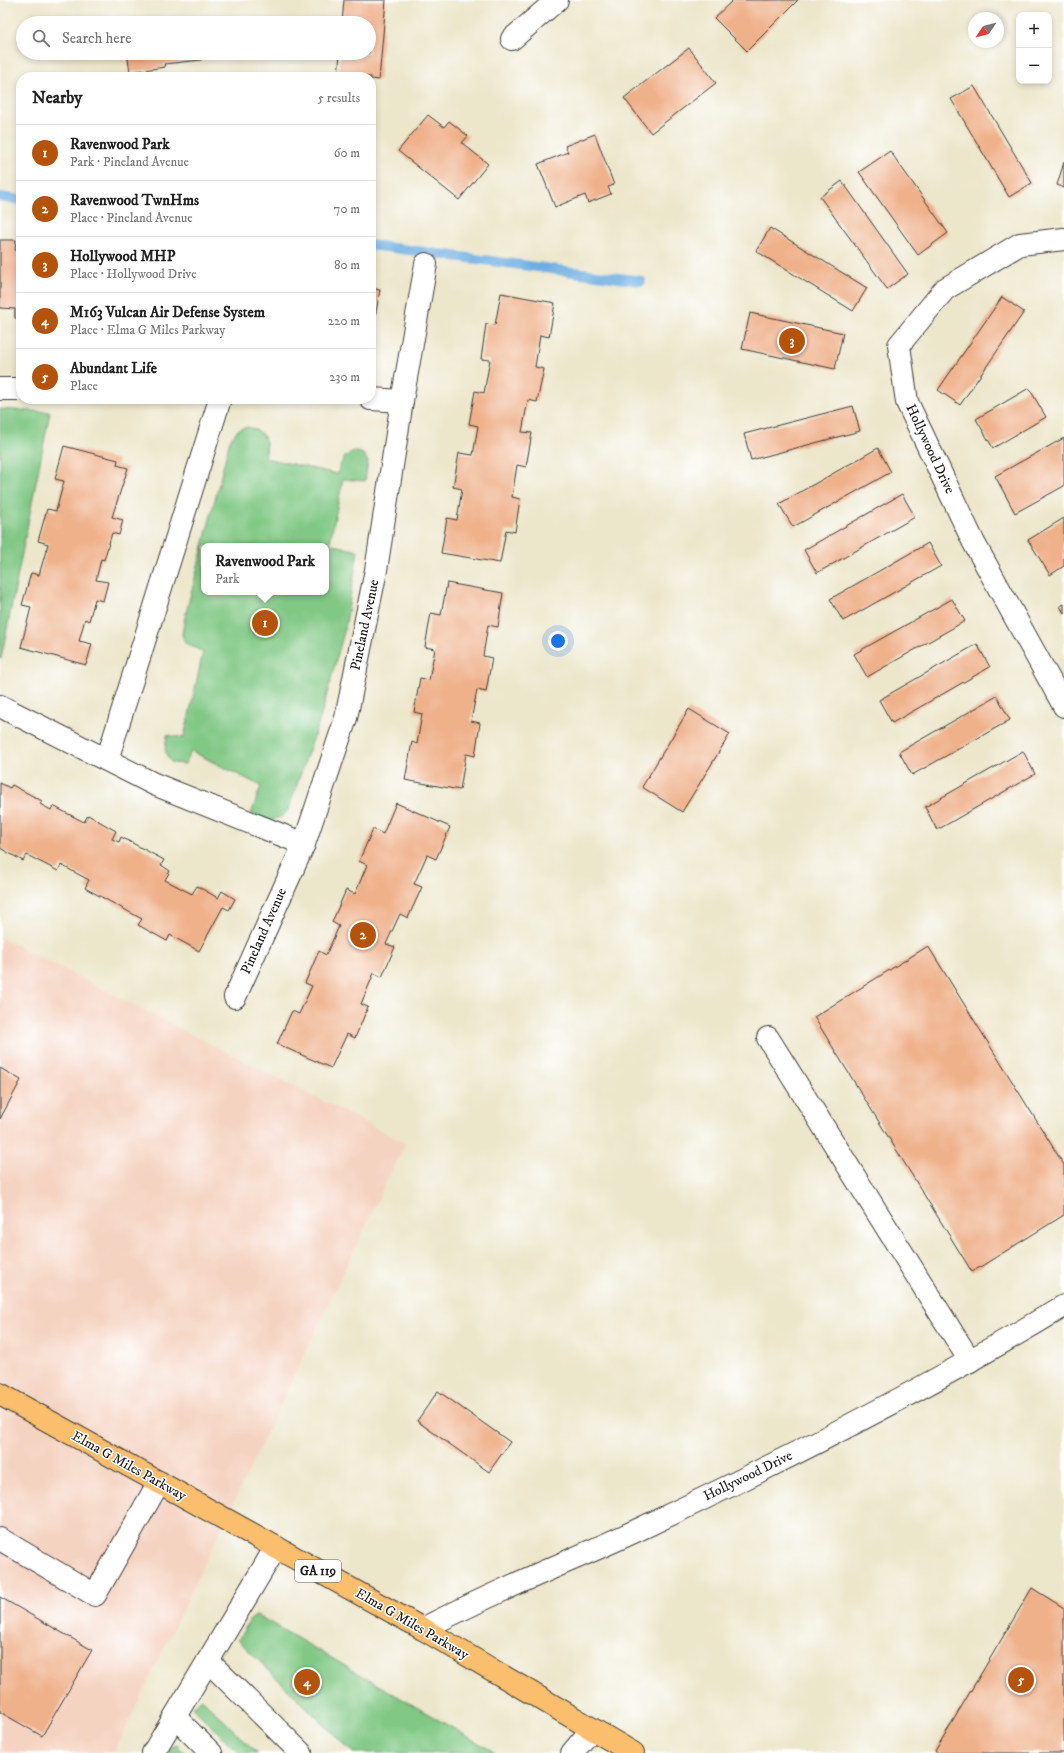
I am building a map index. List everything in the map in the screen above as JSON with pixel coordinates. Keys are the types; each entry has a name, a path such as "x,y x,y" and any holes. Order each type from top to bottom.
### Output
{"main road":[{"name":"Elma G Miles Parkway","path":"0,1394 423,1629 633,1753"}],"street":[{"path":"512,39 557,0"},
{"name":"Hollywood Drive","path":"1064,239 1020,244 945,289 899,345 907,402 974,543 1064,706"},
{"name":"Pineland Avenue","path":"235,997 304,844 346,718 376,570 402,400 426,264"},
{"path":"0,389 16,389"},
{"path":"376,399 402,400"},
{"path":"107,760 218,404"},
{"path":"0,706 154,784 304,844"},
{"path":"768,1038 970,1360"},
{"name":"Hollywood Drive","path":"423,1629 465,1606 640,1529 779,1462 970,1360 1064,1306"},
{"path":"0,1539 95,1595 159,1482"},
{"path":"153,1753 276,1547"},
{"path":"208,1661 301,1753"},
{"path":"175,1717 211,1753"},
{"path":"572,1753 592,1729"}],"shaded area":[{"path":"0,937 405,1143 114,1753 0,1753"}],"green space":[{"path":"0,409 50,412 1,659 0,658"},
{"path":"247,427 262,434 266,442 265,458 337,474 345,457 354,451 363,454 368,461 365,481 343,479 331,536 330,544 358,551 345,628 321,716 288,810 283,816 270,821 251,814 261,786 191,751 185,764 172,763 165,750 167,735 184,738 203,652 185,643 182,634 201,554 201,595 329,595 329,543 204,543 230,440 239,429"},
{"path":"257,1615 496,1753 353,1753 238,1640 250,1620"},
{"path":"202,1699 257,1753 239,1753 192,1707"},
{"path":"177,1745 185,1753 167,1753 169,1748"}],"building":[{"path":"344,0 386,0 379,80 376,80 376,72 338,72 339,60 376,60 376,16 343,16"},
{"path":"733,0 798,0 747,51 714,18"},
{"path":"689,48 716,83 651,133 624,98"},
{"path":"128,60 201,60 164,64 165,67 130,72"},
{"path":"974,86 1032,183 1009,197 951,99"},
{"path":"428,115 444,127 449,121 468,136 462,143 488,164 459,200 398,151"},
{"path":"595,134 614,185 608,187 611,194 588,203 585,195 555,207 538,164 568,152 565,146"},
{"path":"890,151 948,233 918,255 859,172"},
{"path":"1064,162 1064,188 1057,185"},
{"path":"842,181 908,274 887,289 820,197"},
{"path":"770,228 867,288 853,311 756,251"},
{"path":"0,240 16,240 16,318 15,309 0,308"},
{"path":"376,289 380,290 376,312"},
{"path":"501,293 555,303 549,337 540,335 535,367 544,369 537,402 528,400 522,432 532,433 526,467 517,465 512,497 520,499 515,532 506,530 500,563 441,553 447,518 457,520 462,489 453,487 459,453 473,455 478,426 469,424 475,391 484,393 490,360 481,359 486,324 495,325"},
{"path":"1002,297 1024,312 960,405 938,390"},
{"path":"750,313 843,333 835,369 742,349"},
{"path":"1029,388 1046,417 993,448 976,419"},
{"path":"853,406 860,431 751,460 744,434"},
{"path":"1064,438 1064,486 1015,513 995,476"},
{"path":"64,446 118,460 117,465 128,468 112,517 123,520 119,535 112,533 104,560 101,559 96,580 108,582 103,601 95,599 89,621 85,619 79,641 92,644 86,665 21,647 31,607 22,605 31,573 39,575 48,544 38,541 47,509 56,511 64,481 55,479"},
{"path":"878,448 891,472 793,527 779,504"},
{"path":"902,494 915,517 817,573 804,550"},
{"path":"1064,518 1064,566 1050,575 1028,540"},
{"path":"928,543 941,566 843,621 830,599"},
{"path":"447,583 503,593 498,627 488,625 483,656 492,658 486,692 477,690 471,721 480,723 475,756 466,754 460,790 405,780 412,742 417,744 422,714 414,712 420,678 429,680 435,649 425,647 431,613 441,615"},
{"path":"952,599 965,621 867,677 854,654"},
{"path":"1064,604 1064,613 1060,606"},
{"path":"977,644 990,667 892,723 879,700"},
{"path":"997,696 1010,720 912,775 899,752"},
{"path":"689,709 730,734 682,812 642,787"},
{"path":"1023,751 1035,774 937,830 925,807"},
{"path":"0,783 10,788 12,785 42,801 40,804 51,810 53,806 84,822 88,815 116,831 112,839 119,842 121,837 164,860 161,865 170,871 165,880 192,894 197,886 218,898 222,891 235,899 229,910 223,907 199,951 170,935 167,941 138,925 142,919 85,888 89,880 61,865 58,871 27,855 23,861 0,848"},
{"path":"396,803 450,827 436,859 427,855 414,884 422,887 408,918 400,914 386,944 395,947 382,977 374,973 361,1004 368,1007 355,1038 347,1034 331,1068 277,1044 292,1011 299,1014 312,986 305,983 319,951 326,955 339,926 332,922 346,890 355,894 367,865 359,861 373,829 383,834"},
{"path":"928,946 1064,1165 1064,1215 972,1272 814,1017"},
{"path":"0,1068 21,1080 0,1119"},
{"path":"438,1391 510,1442 489,1472 417,1421"},
{"path":"1032,1588 1064,1608 1064,1753 937,1753 935,1751"},
{"path":"0,1597 92,1650 42,1736 0,1712"}],"waterway":[{"path":"0,197 16,199"},
{"path":"376,246 641,281"}],"place":[{"name":"Hollywood MHP","path":"792,341"},
{"name":"Ravenwood Park","path":"265,623"},
{"name":"Ravenwood TwnHms","path":"363,935"},
{"name":"Abundant Life","path":"1021,1680"},
{"name":"M163 Vulcan Air Defense System","path":"307,1682"}]}
